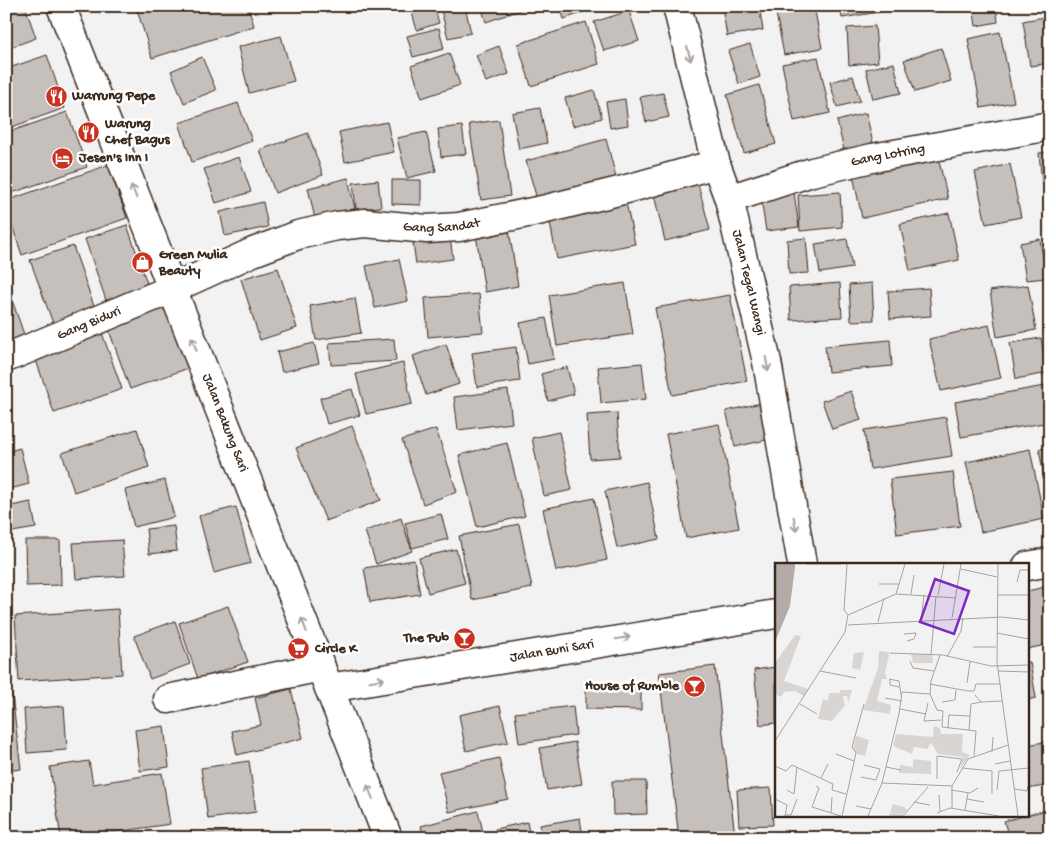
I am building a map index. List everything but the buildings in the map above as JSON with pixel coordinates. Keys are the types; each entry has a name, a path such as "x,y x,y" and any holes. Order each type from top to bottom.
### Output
{"main road":[{"name":"Jalan Bakung Sari","path":"61,6 388,838"},
{"name":"Jalan Tegal Wangi","path":"677,6 716,164 729,199 767,362 802,563"},
{"name":"Gang Lotring","path":"729,199 812,172 872,158 1050,126"},
{"name":"Gang Sandat","path":"172,289 253,252 298,235 337,226 365,223 427,229 459,227 542,210 716,164"},
{"name":"Gang Biduri","path":"6,358 172,289"},
{"path":"1028,566 1050,562"},
{"name":"Jalan Buni Sari","path":"168,699 775,614"}],"place":[{"name":"Warrung Pepe","path":"56,96"},
{"name":"Warung Chef Bagus","path":"89,132"},
{"name":"Jesen's Inn I","path":"63,158"},
{"name":"Green Mulia Beauty","path":"143,263"},
{"name":"The Pub","path":"465,638"},
{"name":"Circle K","path":"299,649"},
{"name":"House of Rumble","path":"695,686"}]}
